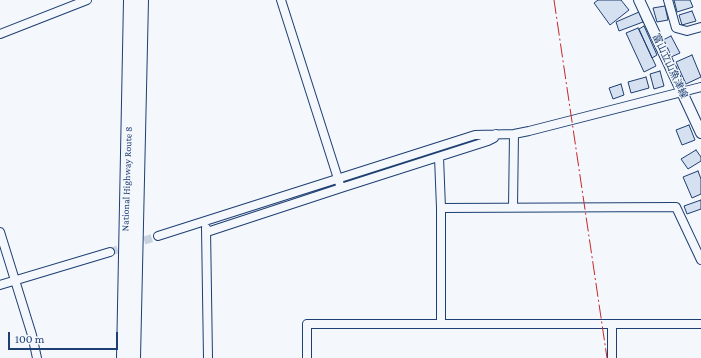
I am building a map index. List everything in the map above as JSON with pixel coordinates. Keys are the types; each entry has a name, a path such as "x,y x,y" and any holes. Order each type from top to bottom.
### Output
{"highway":[{"name":"National Highway Route 8","path":"122,358 130,0"},
{"name":"National Highway Route 8","path":"134,358 142,0"}],"main road":[{"name":"富山立山魚津線","path":"639,0 701,132"}],"street":[{"path":"0,34 87,0"},
{"path":"282,0 341,188"},
{"path":"668,0 676,28 687,31 701,27"},
{"path":"158,236 475,135 514,134 701,86"},
{"path":"206,232 488,141 494,138 496,134"},
{"path":"513,207 514,134"},
{"path":"439,157 441,208 441,324"},
{"path":"441,208 676,208 701,260"},
{"path":"206,221 208,358"},
{"path":"0,232 37,358"},
{"path":"0,285 110,252"},
{"path":"307,358 307,324 701,324"},
{"path":"612,324 612,358"}],"building":[{"path":"598,0 621,0 629,10 610,25 594,3"},
{"path":"674,0 690,0 693,7 677,12"},
{"path":"665,6 668,20 657,22 653,8"},
{"path":"692,11 696,21 682,25 679,15"},
{"path":"639,12 643,22 619,31 616,22"},
{"path":"644,26 657,55 652,58 639,29"},
{"path":"638,28 656,66 644,72 626,33"},
{"path":"671,36 680,53 671,57 663,40"},
{"path":"692,55 701,77 686,84 676,62"},
{"path":"660,71 664,86 654,89 650,74"},
{"path":"646,77 649,88 631,93 628,82"},
{"path":"621,84 624,95 613,99 609,88"},
{"path":"689,125 695,140 682,145 676,130"},
{"path":"696,150 701,157 701,161 688,169 681,159"},
{"path":"698,171 701,179 701,194 692,198 683,177"},
{"path":"701,200 701,209 687,214 684,206"}],"tunnel":[{"path":"110,252 158,236"}],"power":[{"path":"554,0 607,358"}]}
